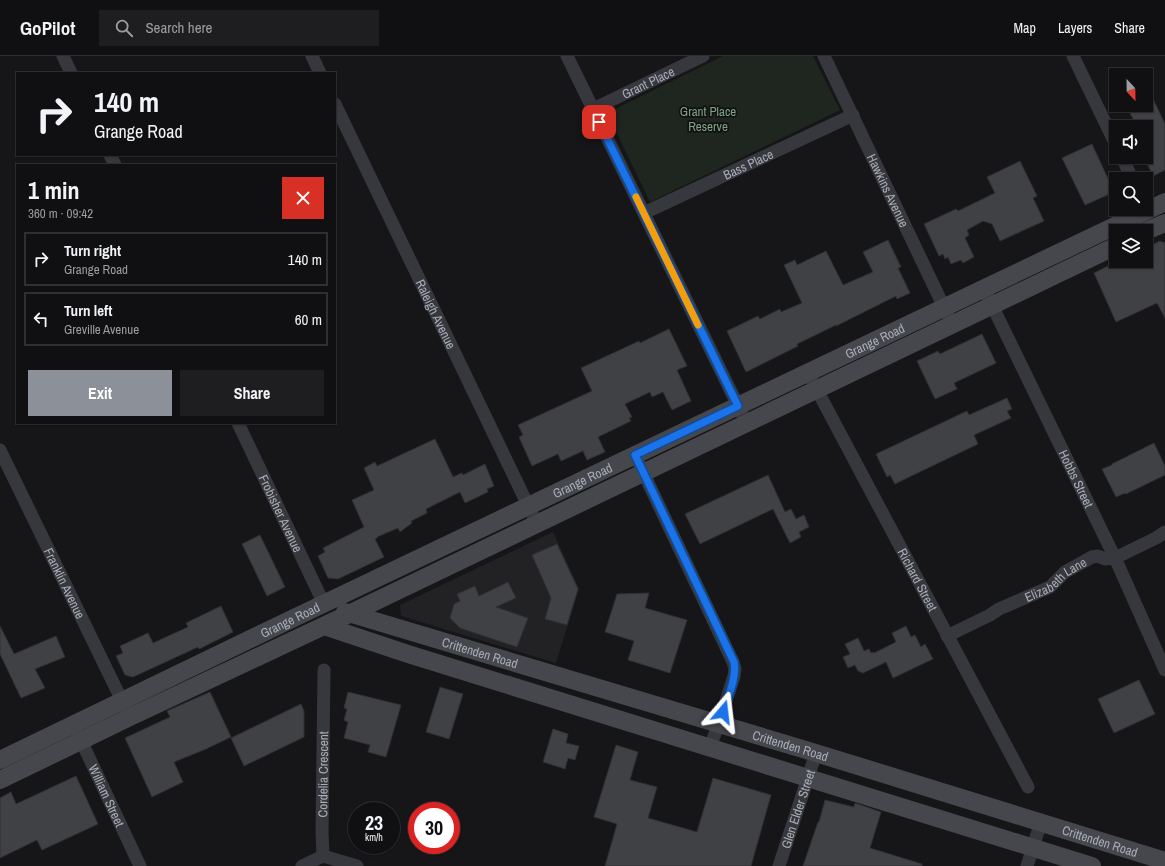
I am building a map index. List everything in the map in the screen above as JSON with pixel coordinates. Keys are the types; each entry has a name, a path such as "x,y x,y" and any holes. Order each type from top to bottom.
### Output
{"main road":[{"name":"Grange Road","path":"1153,207 1165,202"},
{"name":"Grange Road","path":"0,760 984,289 1133,216"},
{"path":"1153,229 1165,223"},
{"name":"Grange Road","path":"0,780 1109,249"},
{"path":"392,627 385,612 395,592"},
{"path":"324,604 324,626"},
{"name":"Crittenden Road","path":"324,604 349,614 719,723 1165,861"},
{"name":"Crittenden Road","path":"324,626 408,654 1092,866"}],"street":[{"path":"63,56 71,72"},
{"path":"312,56 320,72"},
{"path":"567,56 747,423"},
{"name":"Grant Place","path":"593,109 703,56"},
{"name":"Hawkins Avenue","path":"824,56 952,324"},
{"path":"1073,56 1109,131"},
{"name":"Raleigh Avenue","path":"336,106 536,524"},
{"name":"Bass Place","path":"644,213 853,115"},
{"path":"1153,212 1165,218"},
{"name":"Hobbs Street","path":"984,289 1115,558 1165,670"},
{"name":"Richard Street","path":"808,373 1028,787"},
{"name":"Frobisher Avenue","path":"238,424 324,604"},
{"name":"Franklin Avenue","path":"0,450 130,717"},
{"path":"635,455 734,662 734,676 710,747"},
{"path":"1115,558 1165,532"},
{"name":"Elizabeth Lane","path":"947,636 999,609 1050,587 1065,572 1092,557 1098,556 1104,559 1115,558"},
{"name":"Cordelia Crescent","path":"323,856 324,670"},
{"name":"William Street","path":"74,725 140,866"},
{"name":"Glen Elder Street","path":"779,866 816,753"},
{"path":"1027,866 1041,822"},
{"path":"302,866 323,856 357,866"}],"shaded area":[{"path":"553,532 579,589 556,663 401,616 400,605"}],"green space":[{"name":"Grant Place Reserve","path":"723,56 813,56 840,110 650,202 607,113"}],"building":[{"path":"1153,99 1165,124 1165,170 1153,176 1153,172 1151,172 1147,164 1153,164 1153,120 1134,120 1130,112 1153,112"},
{"path":"1092,144 1109,181 1109,194 1085,205 1062,158"},
{"path":"1020,161 1037,196 1033,198 1044,221 1000,241 992,224 983,221 967,230 969,235 965,238 974,257 963,263 961,260 951,264 948,257 945,259 943,254 939,256 924,224 956,209 958,211 995,193 987,177"},
{"path":"888,240 901,267 898,268 910,293 897,299 896,296 797,344 798,346 746,372 727,331 758,316 760,319 780,309 781,312 802,303 784,265 795,260 797,265 826,251 843,285 873,272 863,252"},
{"path":"1160,241 1165,243 1165,318 1157,303 1116,322 1094,273 1109,266 1109,268 1153,268 1153,244"},
{"path":"669,329 687,366 677,370 691,401 672,410 663,392 652,397 650,392 625,404 632,417 629,418 631,421 598,437 605,452 587,460 583,451 561,461 558,454 532,466 519,437 523,435 518,425 592,391 581,368"},
{"path":"982,334 996,363 954,383 957,389 935,399 917,361 938,351 940,354"},
{"path":"1007,398 1012,409 1007,411 1011,418 974,435 978,444 895,484 890,475 887,477 876,454 967,411 969,415"},
{"path":"435,439 453,477 462,473 463,475 485,464 494,486 487,489 488,492 465,503 460,492 426,509 427,513 411,521 412,523 400,532 398,528 375,539 384,557 338,579 328,578 318,556 325,552 323,548 364,527 352,500 374,490 364,468 375,462 377,466"},
{"path":"1154,443 1165,466 1165,475 1126,494 1125,493 1116,497 1102,469"},
{"path":"768,475 785,512 791,509 796,519 804,515 809,527 799,532 801,537 790,543 773,509 700,544 685,514"},
{"path":"260,535 285,587 267,596 242,544"},
{"path":"557,544 578,589 567,625 545,619 551,598 532,555"},
{"path":"508,582 516,598 496,607 528,618 517,647 460,628 450,618 454,604 460,601 457,594 475,586 479,596"},
{"path":"649,593 645,608 687,620 670,673 628,660 634,641 605,632 617,594"},
{"path":"221,606 233,632 199,649 198,647 133,677 125,675 116,656 123,653 120,646 148,633 153,643 188,627 186,623"},
{"path":"0,626 14,654 56,636 65,657 35,669 45,688 21,698 0,654"},
{"path":"906,626 911,637 915,635 921,647 925,644 933,659 893,678 886,662 863,673 858,671 855,665 848,668 843,657 850,654 845,644 858,638 864,651 869,649 871,653 874,653 896,642 892,633"},
{"path":"1139,680 1155,714 1114,733 1098,699"},
{"path":"440,687 463,694 449,739 426,732"},
{"path":"210,692 231,737 174,762 183,782 152,797 125,738 170,717 167,711"},
{"path":"348,692 401,705 386,757 368,752 370,745 344,738 348,722 344,720 347,709 344,708"},
{"path":"301,704 304,711 304,737 244,766 231,738"},
{"path":"553,729 568,734 566,743 579,746 575,760 568,758 565,769 543,762"},
{"path":"616,745 638,752 630,780 657,787 648,818 697,832 713,778 771,795 751,866 605,866 617,824 594,817"},
{"path":"76,776 98,824 42,850 37,840 0,858 0,798 11,792 16,804"},
{"path":"825,800 854,807 855,803 881,812 870,848 922,864 922,866 803,866 819,822"}],"slow traffic":[{"path":"636,197 698,325"}],"route":[{"path":"599,122 738,406 635,455 734,662 734,676 723,712"}]}
